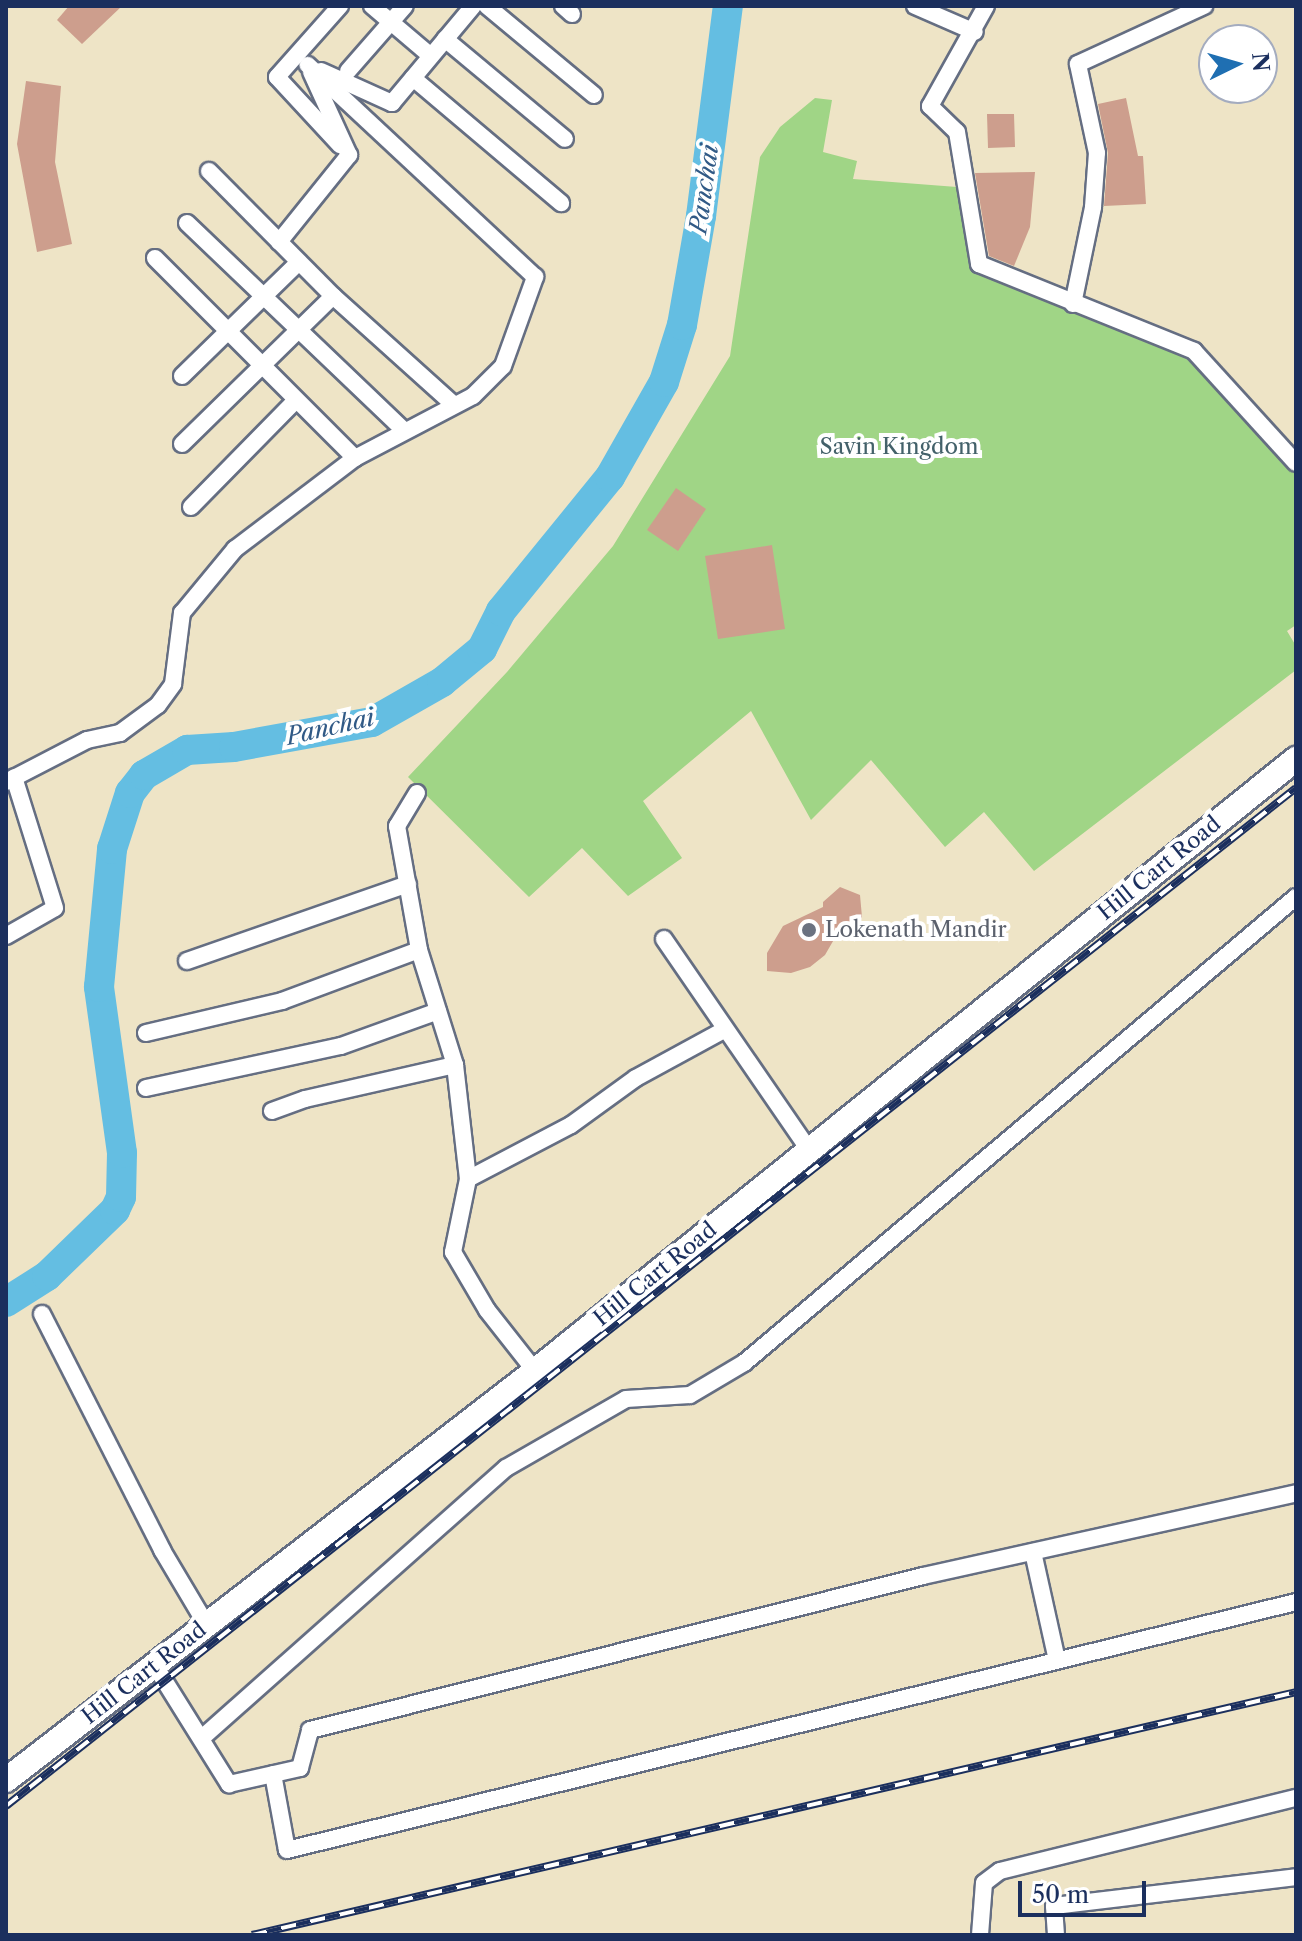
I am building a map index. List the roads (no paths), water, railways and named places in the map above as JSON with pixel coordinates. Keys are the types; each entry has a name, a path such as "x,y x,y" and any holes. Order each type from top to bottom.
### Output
{"highway":[{"name":"Hill Cart Road","path":"6,1780 535,1371 1296,759"}],"street":[{"path":"340,6 277,77 349,155"},
{"path":"372,6 431,56"},
{"path":"348,71 405,6"},
{"path":"308,65 392,103 473,6"},
{"path":"487,6 594,95"},
{"path":"915,6 975,32"},
{"path":"986,6 975,32 930,106 957,132 977,259 984,269 1194,351 1293,454"},
{"path":"1073,304 1093,207 1097,153 1078,64 1204,6"},
{"path":"445,39 565,139"},
{"path":"308,65 349,155"},
{"path":"6,936 55,908 10,780 87,740 120,733 158,705 173,684 182,613 235,549 355,458 454,405 491,381 503,366 535,277 308,65"},
{"path":"413,78 561,203"},
{"path":"279,242 349,155"},
{"path":"209,171 333,296 454,405"},
{"path":"187,223 296,332 405,431"},
{"path":"155,258 355,458"},
{"path":"182,376 299,262"},
{"path":"182,444 333,296"},
{"path":"191,507 295,401"},
{"path":"417,793 397,826 419,950 455,1065 468,1179 453,1252 487,1310 535,1371"},
{"path":"187,961 408,884"},
{"path":"203,1737 506,1468 626,1399 690,1395 744,1363 1296,897"},
{"path":"664,939 809,1150"},
{"path":"146,1033 282,1001 419,950"},
{"path":"146,1088 341,1046 438,1011"},
{"path":"468,1179 571,1125 636,1078 724,1030"},
{"path":"272,1111 305,1099 455,1065"},
{"path":"42,1314 206,1624"},
{"path":"154,1664 203,1737 229,1784 300,1768 310,1730 1033,1552 1296,1493"},
{"path":"1033,1552 1057,1660"},
{"path":"273,1774 287,1850 1296,1602"},
{"path":"980,1935 984,1883 1000,1871 1296,1798"},
{"path":"1056,1935 1054,1906 1296,1877"}],"waterway":[{"name":"Panchai","path":"6,1302 47,1276 115,1210 121,1197 122,1153 99,987 112,849 130,793 144,775 187,750 234,747 372,722 442,682 482,649 501,611 610,477 664,382 682,325 701,216 728,6"}],"railway":[{"path":"6,1806 1296,788"},
{"path":"252,1935 1296,1692"}],"place":[{"name":"Lokenath Mandir","path":"809,930"}],"park label":[{"name":"Savin Kingdom","path":"899,447"}]}
